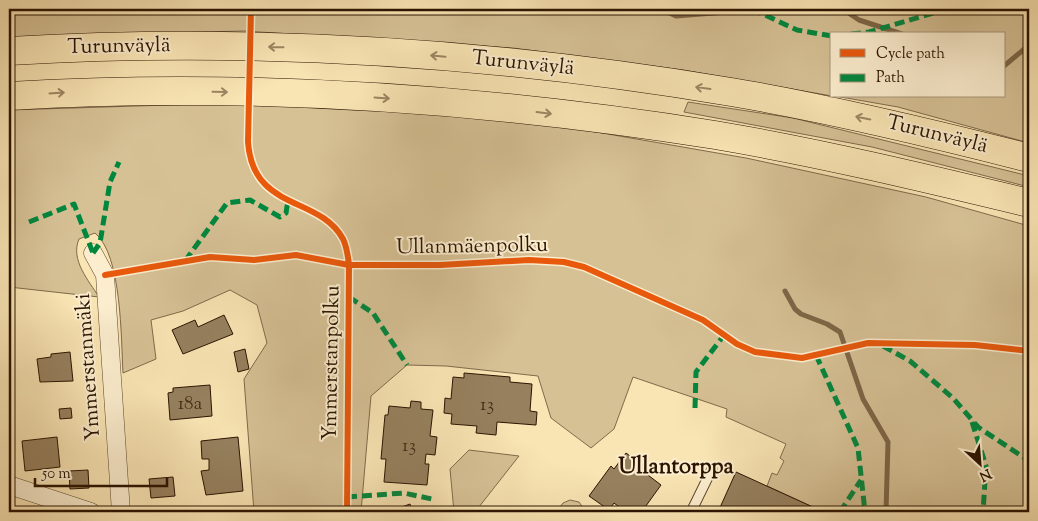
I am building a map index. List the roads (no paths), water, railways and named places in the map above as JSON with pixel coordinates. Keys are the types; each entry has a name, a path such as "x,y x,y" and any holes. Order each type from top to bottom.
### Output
{"highway":[{"name":"Turunväylä","path":"9,51 193,45 333,48 474,59 605,73 732,92 896,124 1029,158"},
{"name":"Turunväylä","path":"9,96 67,93 198,92 332,95 458,102 716,136 875,166 1029,203"},
{"path":"981,191 1029,211"}],"street":[{"name":"Ymmerstanmäki","path":"93,253 105,275 121,512"},
{"path":"9,485 91,512"}],"lane":[{"path":"691,512 712,469"}],"waterway":[{"path":"661,9 676,16 764,9"},
{"path":"848,9 847,12 859,20 896,32"},
{"path":"1006,64 1029,45"},
{"path":"785,291 795,309 801,314 827,324 840,332 863,399 888,442 886,512"}],"district":[{"name":"Ullantorppa","path":"676,468"}]}
